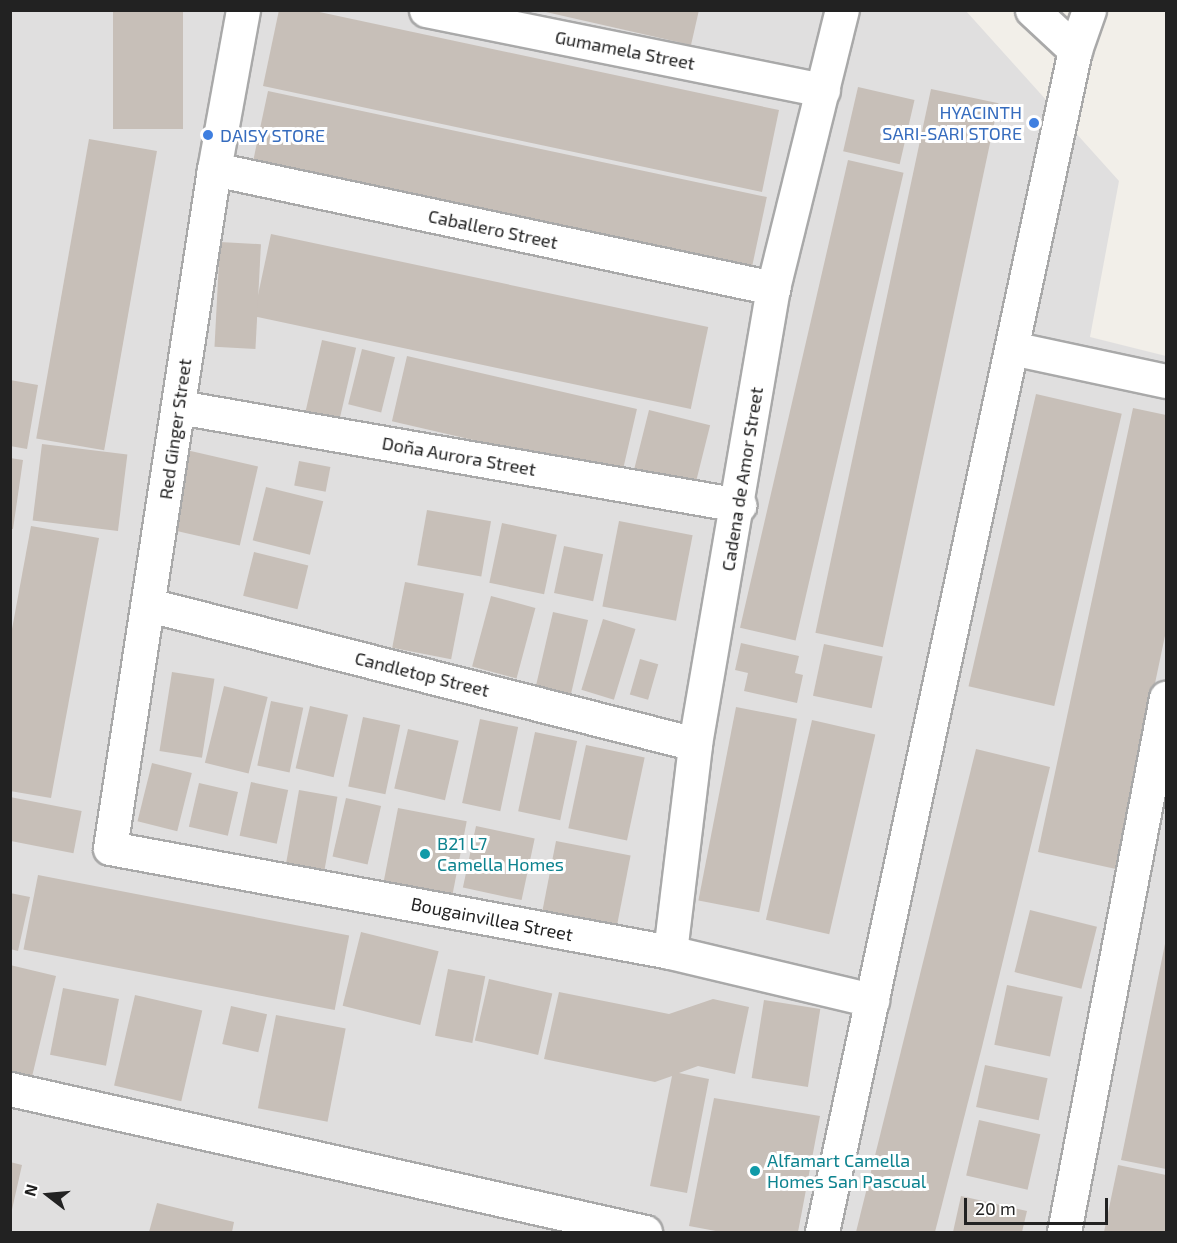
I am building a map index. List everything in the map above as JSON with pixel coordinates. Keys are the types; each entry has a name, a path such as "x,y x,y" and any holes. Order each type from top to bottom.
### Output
{"street":[{"name":"Red Ginger Street","path":"110,848 214,169 243,10"},
{"name":"Gumamela Street","path":"426,10 823,90"},
{"name":"Cadena de Amor Street","path":"670,952 695,744 739,506 773,288 842,10"},
{"path":"1032,10 1075,50"},
{"path":"822,1233 1075,50 1089,10"},
{"name":"Caballero Street","path":"214,169 773,288"},
{"path":"1012,348 1167,381"},
{"name":"Doña Aurora Street","path":"179,407 739,506"},
{"name":"Candletop Street","path":"149,604 695,744"},
{"path":"1064,1233 1167,698"},
{"name":"Bougainvillea Street","path":"110,848 670,952 872,1000"},
{"path":"10,1089 645,1233"}],"shaded area":[{"path":"10,11 966,11 1119,181 1090,337 1166,356 1166,1232 11,1232"}],"building":[{"path":"113,10 183,10 183,129 113,129"},
{"path":"279,10 310,10 779,110 762,192 263,86"},
{"path":"537,10 699,10 691,45"},
{"path":"858,87 915,100 900,164 843,151"},
{"path":"931,89 998,103 883,647 815,633"},
{"path":"268,91 767,197 749,279 251,173"},
{"path":"89,139 157,151 104,450 36,438"},
{"path":"848,160 904,173 796,641 740,628"},
{"path":"271,234 708,327 691,409 254,316"},
{"path":"220,242 261,244 255,349 215,347"},
{"path":"322,340 356,348 338,426 304,418"},
{"path":"362,349 395,357 381,413 348,404"},
{"path":"407,356 637,409 622,474 392,421"},
{"path":"10,380 38,385 27,449 10,446"},
{"path":"1036,394 1122,414 1054,706 969,686"},
{"path":"1133,408 1166,415 1166,631 1116,869 1038,852"},
{"path":"649,410 710,425 692,496 631,481"},
{"path":"42,444 127,454 118,531 33,520"},
{"path":"182,449 258,467 240,545 164,528"},
{"path":"10,458 23,460 13,529 10,529"},
{"path":"299,461 330,467 326,492 294,486"},
{"path":"266,487 323,501 310,555 253,540"},
{"path":"427,510 491,521 481,576 417,565"},
{"path":"619,521 693,535 676,621 602,606"},
{"path":"502,523 557,535 544,594 489,583"},
{"path":"31,526 99,538 51,798 10,791 10,640"},
{"path":"564,546 603,554 593,601 554,593"},
{"path":"254,552 308,566 297,609 243,596"},
{"path":"405,582 464,593 451,659 392,648"},
{"path":"491,596 535,608 517,678 472,667"},
{"path":"553,612 588,620 571,695 536,687"},
{"path":"603,619 636,629 614,700 581,690"},
{"path":"741,643 799,656 795,673 803,675 797,703 744,691 748,673 735,670"},
{"path":"824,644 883,656 872,708 813,696"},
{"path":"640,659 658,664 648,700 630,695"},
{"path":"172,672 214,679 202,758 159,751"},
{"path":"224,686 268,697 249,774 205,763"},
{"path":"271,701 303,708 290,772 257,766"},
{"path":"310,706 348,715 334,777 296,768"},
{"path":"736,707 797,719 759,912 698,900"},
{"path":"363,717 400,725 385,794 348,786"},
{"path":"480,719 518,727 500,811 462,803"},
{"path":"812,720 875,735 829,934 766,920"},
{"path":"408,729 459,741 445,800 394,788"},
{"path":"535,732 577,741 560,820 518,811"},
{"path":"586,745 645,757 627,841 568,828"},
{"path":"976,749 1050,767 982,1047 935,1232 856,1232"},
{"path":"152,763 192,773 177,831 137,821"},
{"path":"251,782 288,790 277,844 240,836"},
{"path":"199,783 238,792 228,836 189,827"},
{"path":"299,790 337,797 322,882 284,876"},
{"path":"10,797 82,811 73,853 10,841"},
{"path":"346,798 381,806 368,865 333,856"},
{"name":"B21 L7 Camella Homes","path":"398,808 467,821 451,900 383,887"},
{"path":"476,826 535,838 522,900 463,888"},
{"path":"556,841 631,856 616,929 542,915"},
{"path":"38,875 349,935 335,1010 23,950"},
{"path":"10,893 30,897 18,951 10,949"},
{"path":"1030,910 1097,927 1081,989 1015,972"},
{"path":"361,932 439,951 420,1025 343,1006"},
{"path":"1166,939 1166,1169 1121,1160"},
{"path":"10,965 56,976 31,1081 10,1076"},
{"path":"448,969 485,976 472,1043 435,1036"},
{"path":"489,979 552,994 538,1055 475,1040"},
{"path":"1007,985 1063,997 1050,1057 994,1045"},
{"path":"63,988 119,999 106,1066 50,1055"},
{"path":"559,992 669,1014 713,999 749,1007 735,1074 698,1066 679,1073 709,1079 687,1193 650,1186 672,1076 655,1082 544,1059"},
{"path":"135,995 202,1011 181,1101 114,1086"},
{"path":"764,1000 820,1009 808,1087 752,1078"},
{"path":"231,1006 267,1014 258,1052 222,1044"},
{"path":"276,1015 346,1029 328,1122 258,1108"},
{"path":"985,1065 1048,1078 1039,1120 976,1107"},
{"name":"Alfamart Camella Homes San Pascual","path":"714,1098 820,1116 798,1232 721,1232 689,1226"},
{"path":"979,1120 1040,1134 1028,1190 966,1176"},
{"path":"10,1162 22,1165 11,1214 10,1214"},
{"path":"1118,1165 1166,1175 1166,1232 1104,1232"},
{"path":"961,1196 1027,1211 1022,1232 953,1232"},
{"path":"157,1203 234,1222 232,1232 149,1232"}],"place":[{"name":"HYACINTH SARI-SARI STORE","path":"1034,123"},
{"name":"DAISY STORE","path":"208,135"},
{"name":"B21 L7 Camella Homes","path":"425,854"},
{"name":"Alfamart Camella Homes San Pascual","path":"755,1171"}]}
